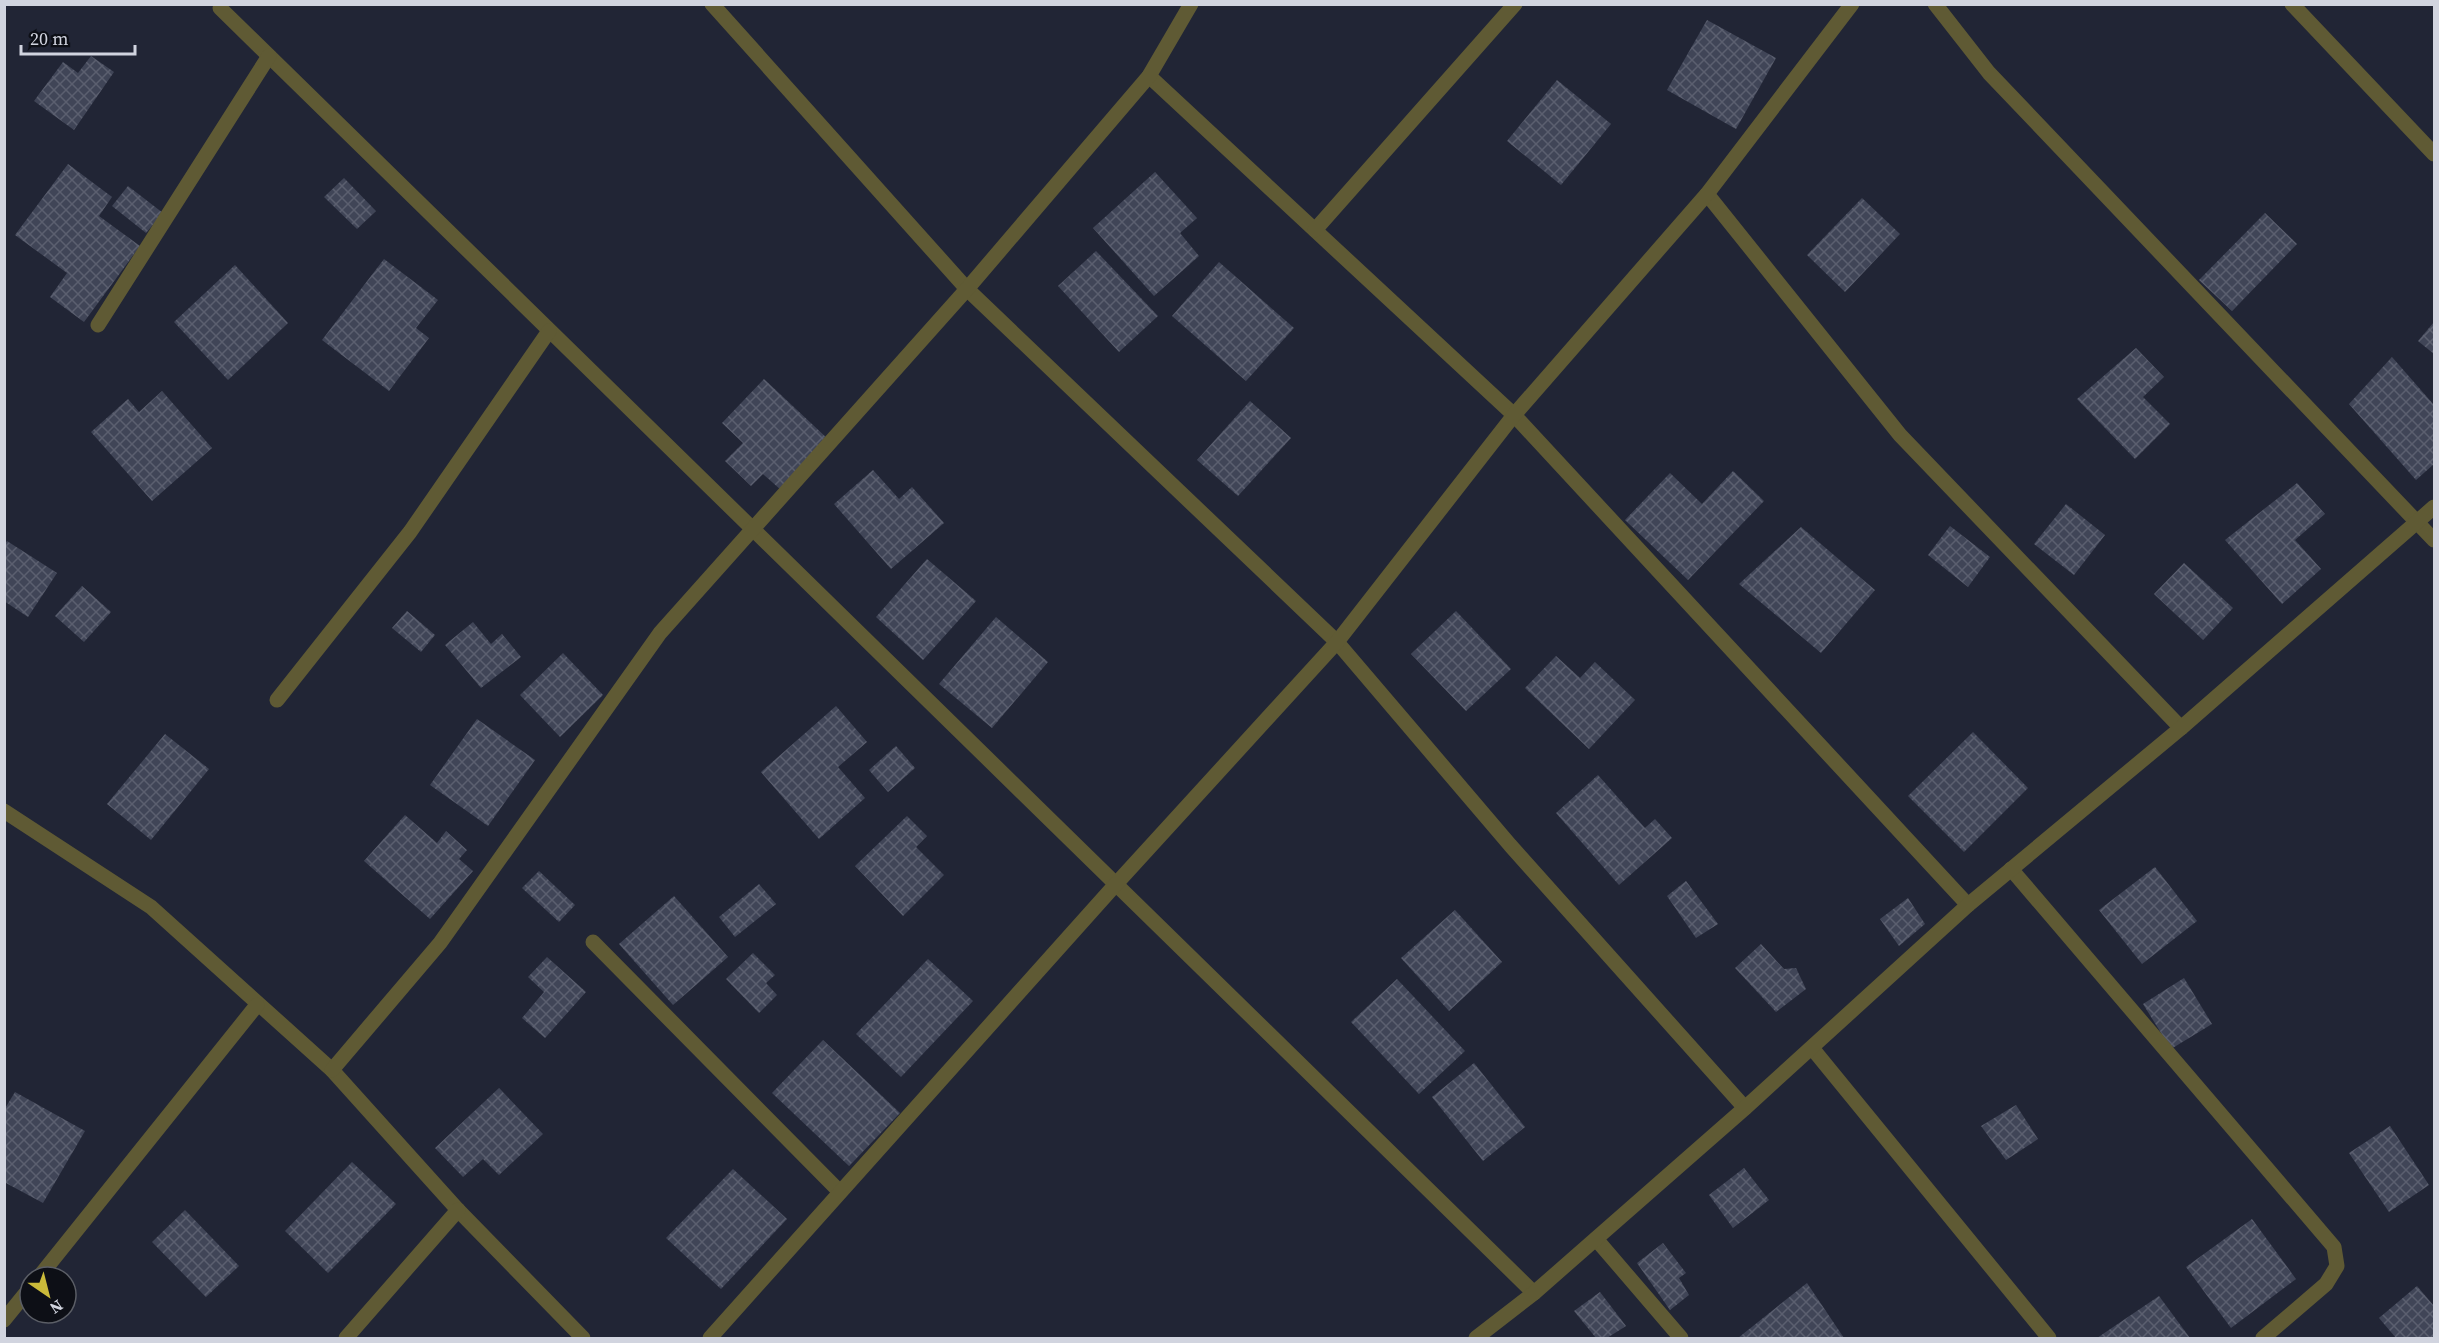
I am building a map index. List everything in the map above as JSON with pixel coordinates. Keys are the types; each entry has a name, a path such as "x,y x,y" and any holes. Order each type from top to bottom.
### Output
{"street":[{"path":"217,6 236,4"},
{"path":"712,4 967,289 1338,642 1510,845 1745,1108"},
{"path":"332,1070 440,943 660,633 967,289 1149,76 1191,4"},
{"path":"1315,230 1515,4"},
{"path":"710,1338 1116,884 1338,642 1514,415 1707,195 1852,4"},
{"path":"1935,4 1989,73 2434,540"},
{"path":"2292,4 2434,154"},
{"path":"217,6 1534,1293"},
{"path":"98,325 270,57"},
{"path":"1149,76 1514,415 1968,905"},
{"path":"1707,195 1900,435 2181,728"},
{"path":"277,700 410,532 549,331"},
{"path":"1476,1338 1534,1293 1745,1108 1968,905 2181,728 2434,507"},
{"path":"4,811 151,907 257,1005 332,1070 458,1210 583,1338"},
{"path":"2011,869 2334,1247 2337,1266 2326,1284 2263,1338"},
{"path":"593,942 840,1192"},
{"path":"49,1265 257,1005"},
{"path":"1812,1048 2049,1338"},
{"path":"346,1338 458,1210"},
{"path":"1596,1239 1681,1338"},
{"path":"4,1320 18,1303"}],"building":[{"path":"1707,20 1776,58 1736,129 1667,90"},
{"path":"91,56 114,72 74,130 34,101 63,62 78,73"},
{"path":"1557,80 1611,124 1561,185 1507,141"},
{"path":"68,164 112,197 99,216 140,246 84,322 50,297 67,273 15,235"},
{"path":"1155,172 1197,218 1180,233 1199,256 1154,296 1093,228"},
{"path":"344,178 376,211 357,229 324,197"},
{"path":"128,186 163,213 146,233 112,206"},
{"path":"1862,198 1900,234 1845,292 1807,255"},
{"path":"2265,213 2297,244 2232,311 2199,280"},
{"path":"1096,251 1158,316 1119,352 1058,286"},
{"path":"384,259 438,300 416,328 429,338 389,391 322,340"},
{"path":"1219,262 1294,328 1246,381 1172,316"},
{"path":"235,265 288,323 228,380 174,322"},
{"path":"2434,322 2434,354 2418,341"},
{"path":"2136,348 2164,377 2143,397 2170,424 2135,459 2077,399"},
{"path":"2392,357 2434,405 2434,464 2416,480 2349,404"},
{"path":"764,379 829,440 781,490 763,474 751,486 725,461 743,443 722,423"},
{"path":"162,391 212,448 152,501 91,432 128,399 139,412"},
{"path":"1250,401 1291,438 1238,496 1197,460"},
{"path":"873,470 899,499 912,487 944,523 891,569 834,504"},
{"path":"1733,471 1764,501 1688,580 1625,520 1670,473 1702,504"},
{"path":"2297,483 2325,514 2295,540 2321,569 2282,604 2225,540"},
{"path":"2066,504 2105,535 2074,575 2034,544"},
{"path":"1950,526 1990,557 1968,587 1928,555"},
{"path":"1801,527 1875,590 1821,653 1739,584"},
{"path":"7,541 57,573 28,617 4,601 4,545"},
{"path":"927,559 976,601 923,660 876,617"},
{"path":"2184,563 2233,608 2203,640 2154,594"},
{"path":"82,586 111,612 84,642 55,616"},
{"path":"407,611 435,635 421,652 392,628"},
{"path":"1456,611 1511,669 1466,711 1411,654"},
{"path":"996,617 1048,662 992,728 939,684"},
{"path":"473,622 491,644 502,634 521,657 481,688 445,645"},
{"path":"563,653 603,695 560,737 520,695"},
{"path":"1556,656 1580,678 1595,662 1635,700 1589,749 1525,688"},
{"path":"836,706 867,742 838,767 865,798 819,839 761,772"},
{"path":"477,719 535,760 488,826 430,785"},
{"path":"1973,732 2028,788 1964,852 1908,796"},
{"path":"165,734 209,769 151,840 107,804"},
{"path":"896,746 915,768 888,792 869,770"},
{"path":"1598,775 1645,828 1655,819 1672,838 1619,885 1556,813"},
{"path":"405,815 437,843 446,831 467,850 459,859 473,871 430,919 364,861"},
{"path":"907,816 927,836 916,847 944,875 903,916 855,866"},
{"path":"2155,867 2197,921 2142,964 2099,910"},
{"path":"539,871 575,905 559,922 522,888"},
{"path":"1686,881 1718,924 1696,938 1667,896"},
{"path":"759,884 776,904 735,937 719,917"},
{"path":"674,896 728,957 673,1005 619,944"},
{"path":"1908,898 1925,924 1899,946 1880,919"},
{"path":"1455,910 1502,962 1449,1011 1401,958"},
{"path":"1761,944 1784,969 1796,968 1806,989 1776,1012 1735,968"},
{"path":"753,953 775,975 766,983 777,995 759,1013 726,979"},
{"path":"547,957 586,992 545,1038 522,1018 544,992 528,977"},
{"path":"928,959 973,1001 901,1077 856,1034"},
{"path":"2184,978 2212,1024 2171,1049 2143,1004"},
{"path":"1397,979 1465,1051 1419,1094 1351,1022"},
{"path":"823,1040 900,1113 849,1166 772,1093"},
{"path":"1474,1063 1525,1127 1483,1161 1432,1097"},
{"path":"499,1088 543,1134 499,1175 483,1159 463,1177 435,1148"},
{"path":"15,1092 85,1131 43,1203 4,1182 4,1110"},
{"path":"2016,1105 2038,1139 2006,1160 1981,1126"},
{"path":"2390,1126 2429,1185 2389,1212 2349,1153"},
{"path":"352,1162 396,1204 328,1273 285,1231"},
{"path":"1744,1168 1769,1200 1733,1228 1709,1195"},
{"path":"733,1169 787,1219 721,1289 666,1238"},
{"path":"185,1210 239,1266 206,1297 152,1242"},
{"path":"2252,1219 2296,1279 2231,1328 2186,1267"},
{"path":"1663,1243 1686,1273 1679,1278 1689,1295 1670,1310 1637,1263"},
{"path":"1807,1283 1844,1338 1738,1338"},
{"path":"2417,1286 2434,1306 2434,1338 2396,1338 2379,1318"},
{"path":"1600,1292 1626,1326 1607,1338 1596,1338 1574,1311"},
{"path":"2159,1296 2190,1338 2097,1338"}]}
